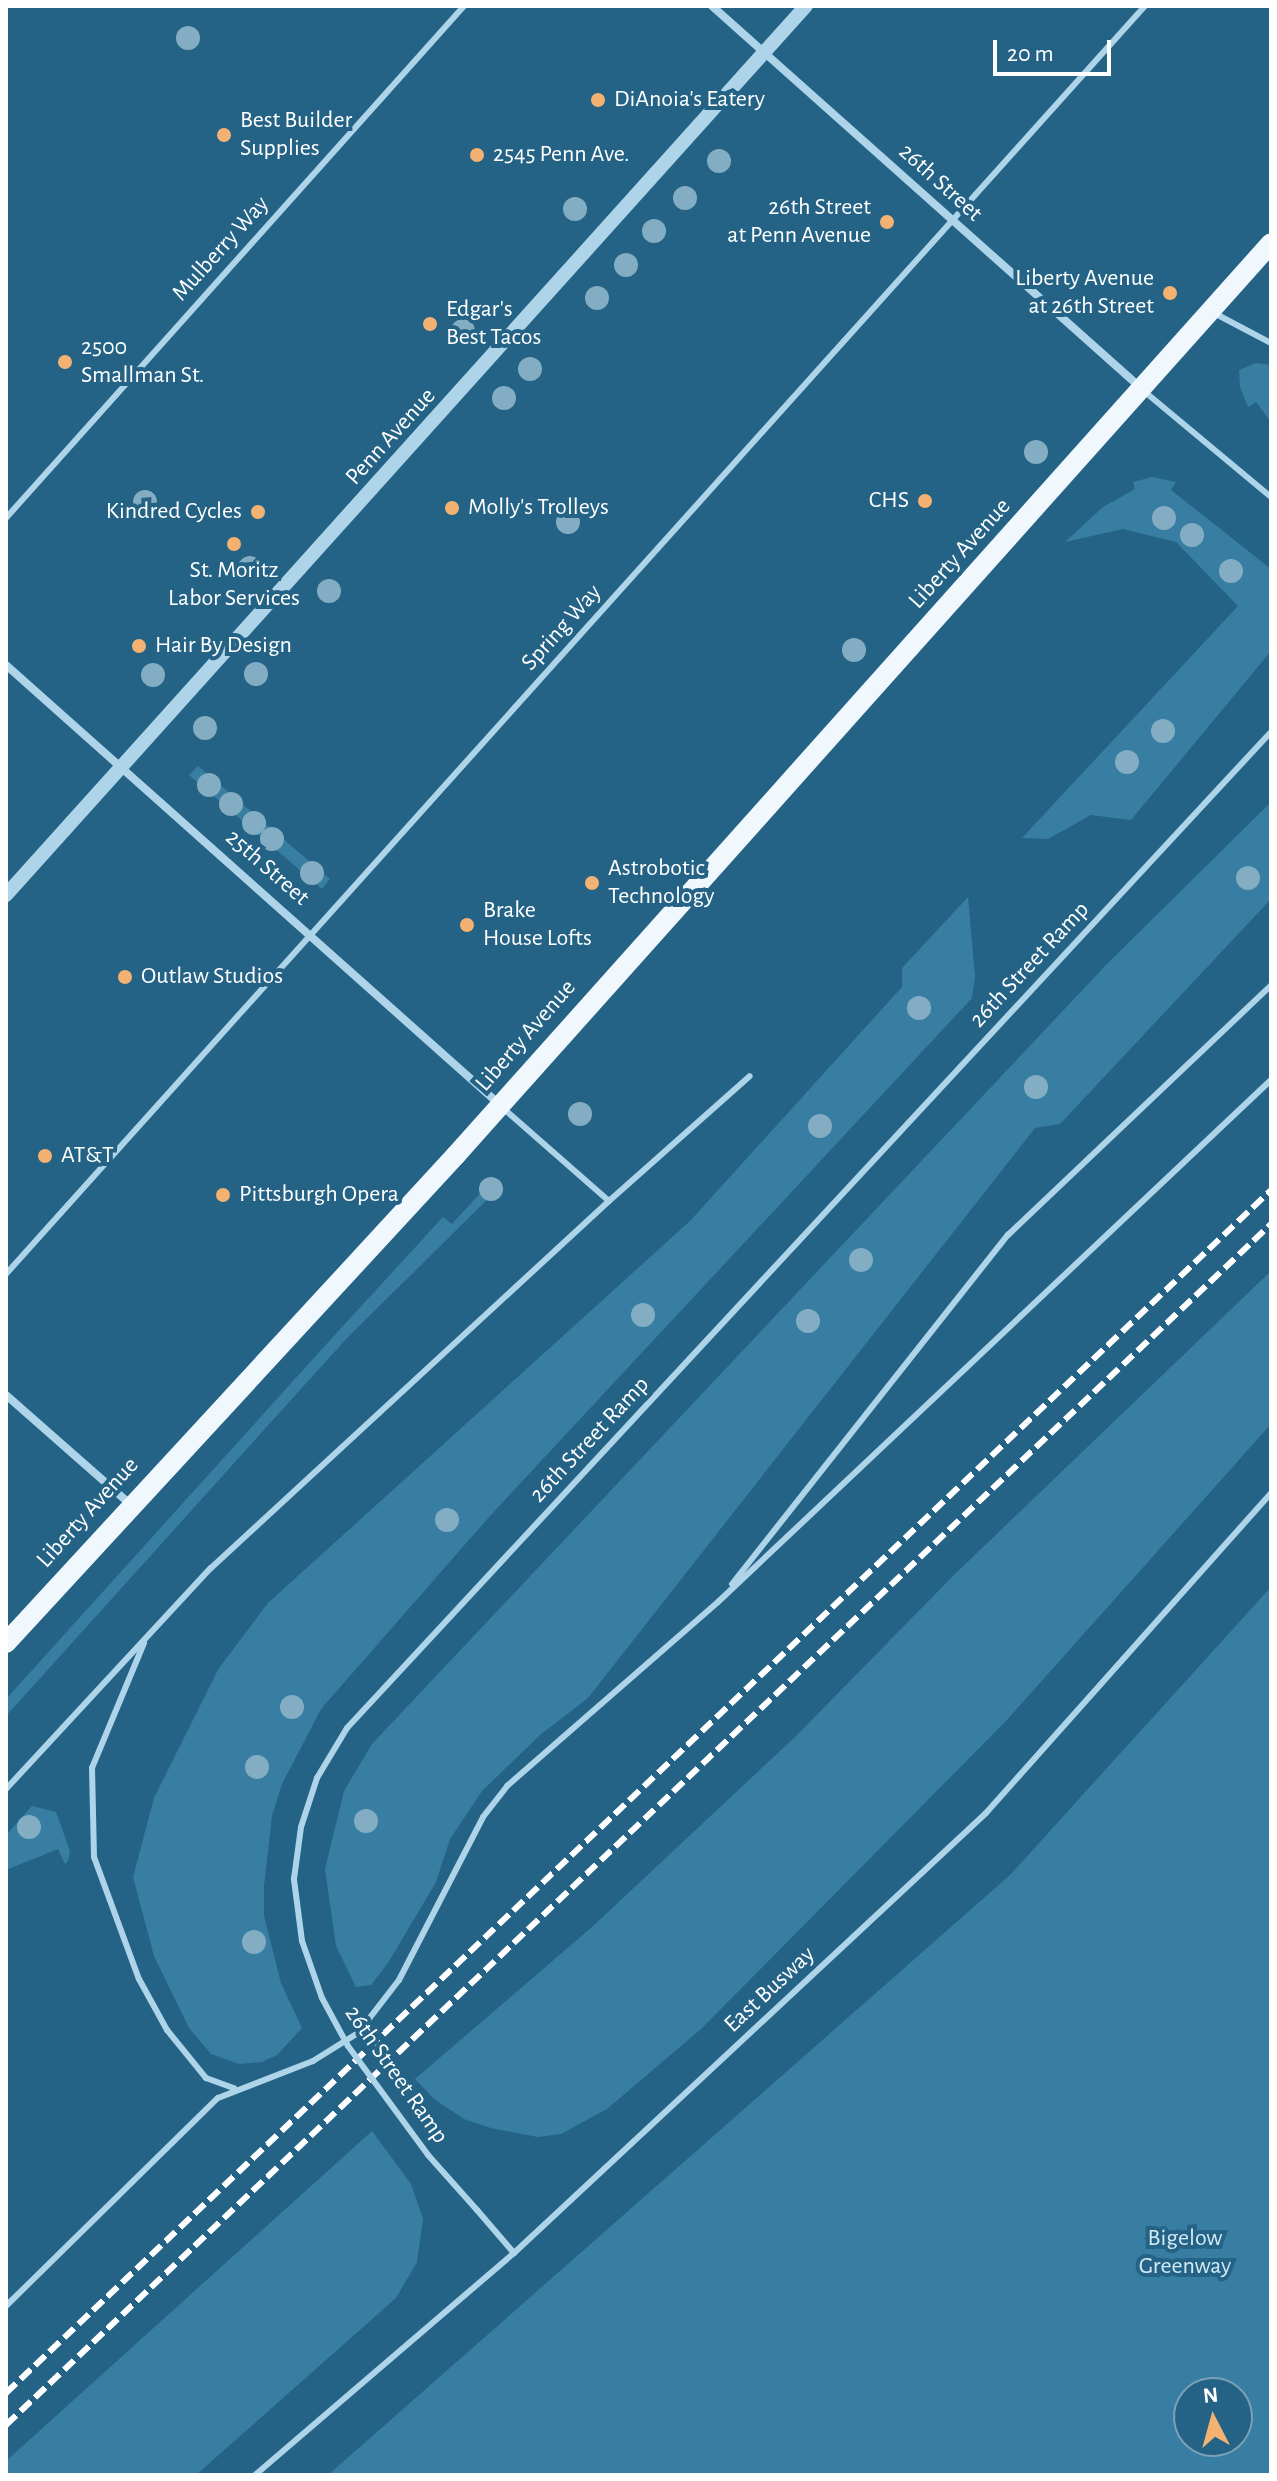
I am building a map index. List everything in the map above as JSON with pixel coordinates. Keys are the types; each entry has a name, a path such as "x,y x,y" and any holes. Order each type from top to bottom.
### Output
{"main road":[{"name":"Liberty Avenue","path":"6,1643 130,1504 500,1105 1271,243"}],"street":[{"name":"26th Street","path":"712,6 1142,389"},
{"name":"Penn Avenue","path":"6,895 806,6"},
{"name":"25th Street","path":"6,665 311,933 500,1105"},
{"path":"6,1395 130,1504"}],"lane":[{"name":"Mulberry Way","path":"6,518 464,6"},
{"name":"Spring Way","path":"6,1274 1145,6"},
{"path":"1211,312 1271,343"},
{"path":"1142,389 1271,497"},
{"name":"26th Street Ramp","path":"514,2253 428,2155 348,2046 322,1998 302,1941 294,1879 301,1827 317,1778 347,1728 1271,732"},
{"path":"718,1602 1008,1235 1271,985"},
{"path":"6,1789 211,1568 609,1201 750,1076"},
{"path":"6,2306 196,2118 235,2088 313,2061 358,2033 399,1980 483,1817 507,1786 718,1602 1271,1080"},
{"path":"500,1105 609,1201"},
{"name":"East Busway","path":"255,2475 514,2253 986,1813 1271,1493"},
{"path":"147,1637 92,1768 94,1857 139,1979 167,2030 206,2078 235,2088"}],"green space":[{"path":"1256,363 1271,365 1271,422 1256,402 1248,407 1240,387 1239,370"},
{"path":"1152,477 1176,482 1171,490 1271,569 1271,651 1131,820 1091,815 1048,839 1022,838 1238,606 1176,542 1123,529 1065,542 1103,507 1135,489 1133,482"},
{"path":"198,766 330,879 322,889 189,775"},
{"path":"1271,802 1271,899 1060,1124 1035,1128 588,1698 540,1735 482,1791 450,1839 436,1882 388,1963 371,1985 356,1987 336,1946 325,1869 344,1791 372,1744 1106,965"},
{"path":"968,897 975,977 972,998 489,1517 321,1709 282,1784 272,1816 264,1886 264,1916 281,1983 302,2028 277,2055 262,2062 239,2064 211,2054 189,2028 154,1956 133,1877 154,1798 219,1668 268,1603 690,1221 902,987 902,968"},
{"path":"493,1179 501,1186 347,1338 6,1716 6,1699 332,1338 443,1217 452,1224"},
{"path":"1271,1271 1271,1424 1006,1721 701,2029 607,2109 561,2134 538,2137 491,2128 464,2119 434,2099 415,2079 592,1927 796,1736 955,1574"},
{"name":"Bigelow Greenway","path":"1271,1587 1271,2475 328,2475 1010,1875"},
{"path":"32,1806 56,1812 70,1851 68,1861 65,1864 58,1849 6,1870 6,1835"},
{"path":"372,2131 411,2184 423,2219 417,2262 396,2298 196,2475 6,2475 6,2461"}],"railway":[{"path":"6,2393 1271,1190"},
{"path":"6,2425 1271,1224"}],"place":[{"name":"DiAnoia's Eatery","path":"598,100"},
{"name":"Best Builder Supplies","path":"224,135"},
{"name":"2545 Penn Ave.","path":"477,155"},
{"name":"26th Street at Penn Avenue","path":"887,222"},
{"name":"Liberty Avenue at 26th Street","path":"1170,293"},
{"name":"Edgar's Best Tacos","path":"430,324"},
{"name":"2500 Smallman St.","path":"65,362"},
{"name":"CHS","path":"925,501"},
{"name":"Molly's Trolleys","path":"452,508"},
{"name":"Kindred Cycles","path":"258,512"},
{"name":"St. Moritz Labor Services","path":"234,544"},
{"name":"Hair By Design","path":"139,646"},
{"name":"Astrobotic Technology","path":"592,883"},
{"name":"Brake House Lofts","path":"467,925"},
{"name":"Outlaw Studios","path":"125,977"},
{"name":"AT&T","path":"45,1156"},
{"name":"Pittsburgh Opera","path":"223,1195"}]}
